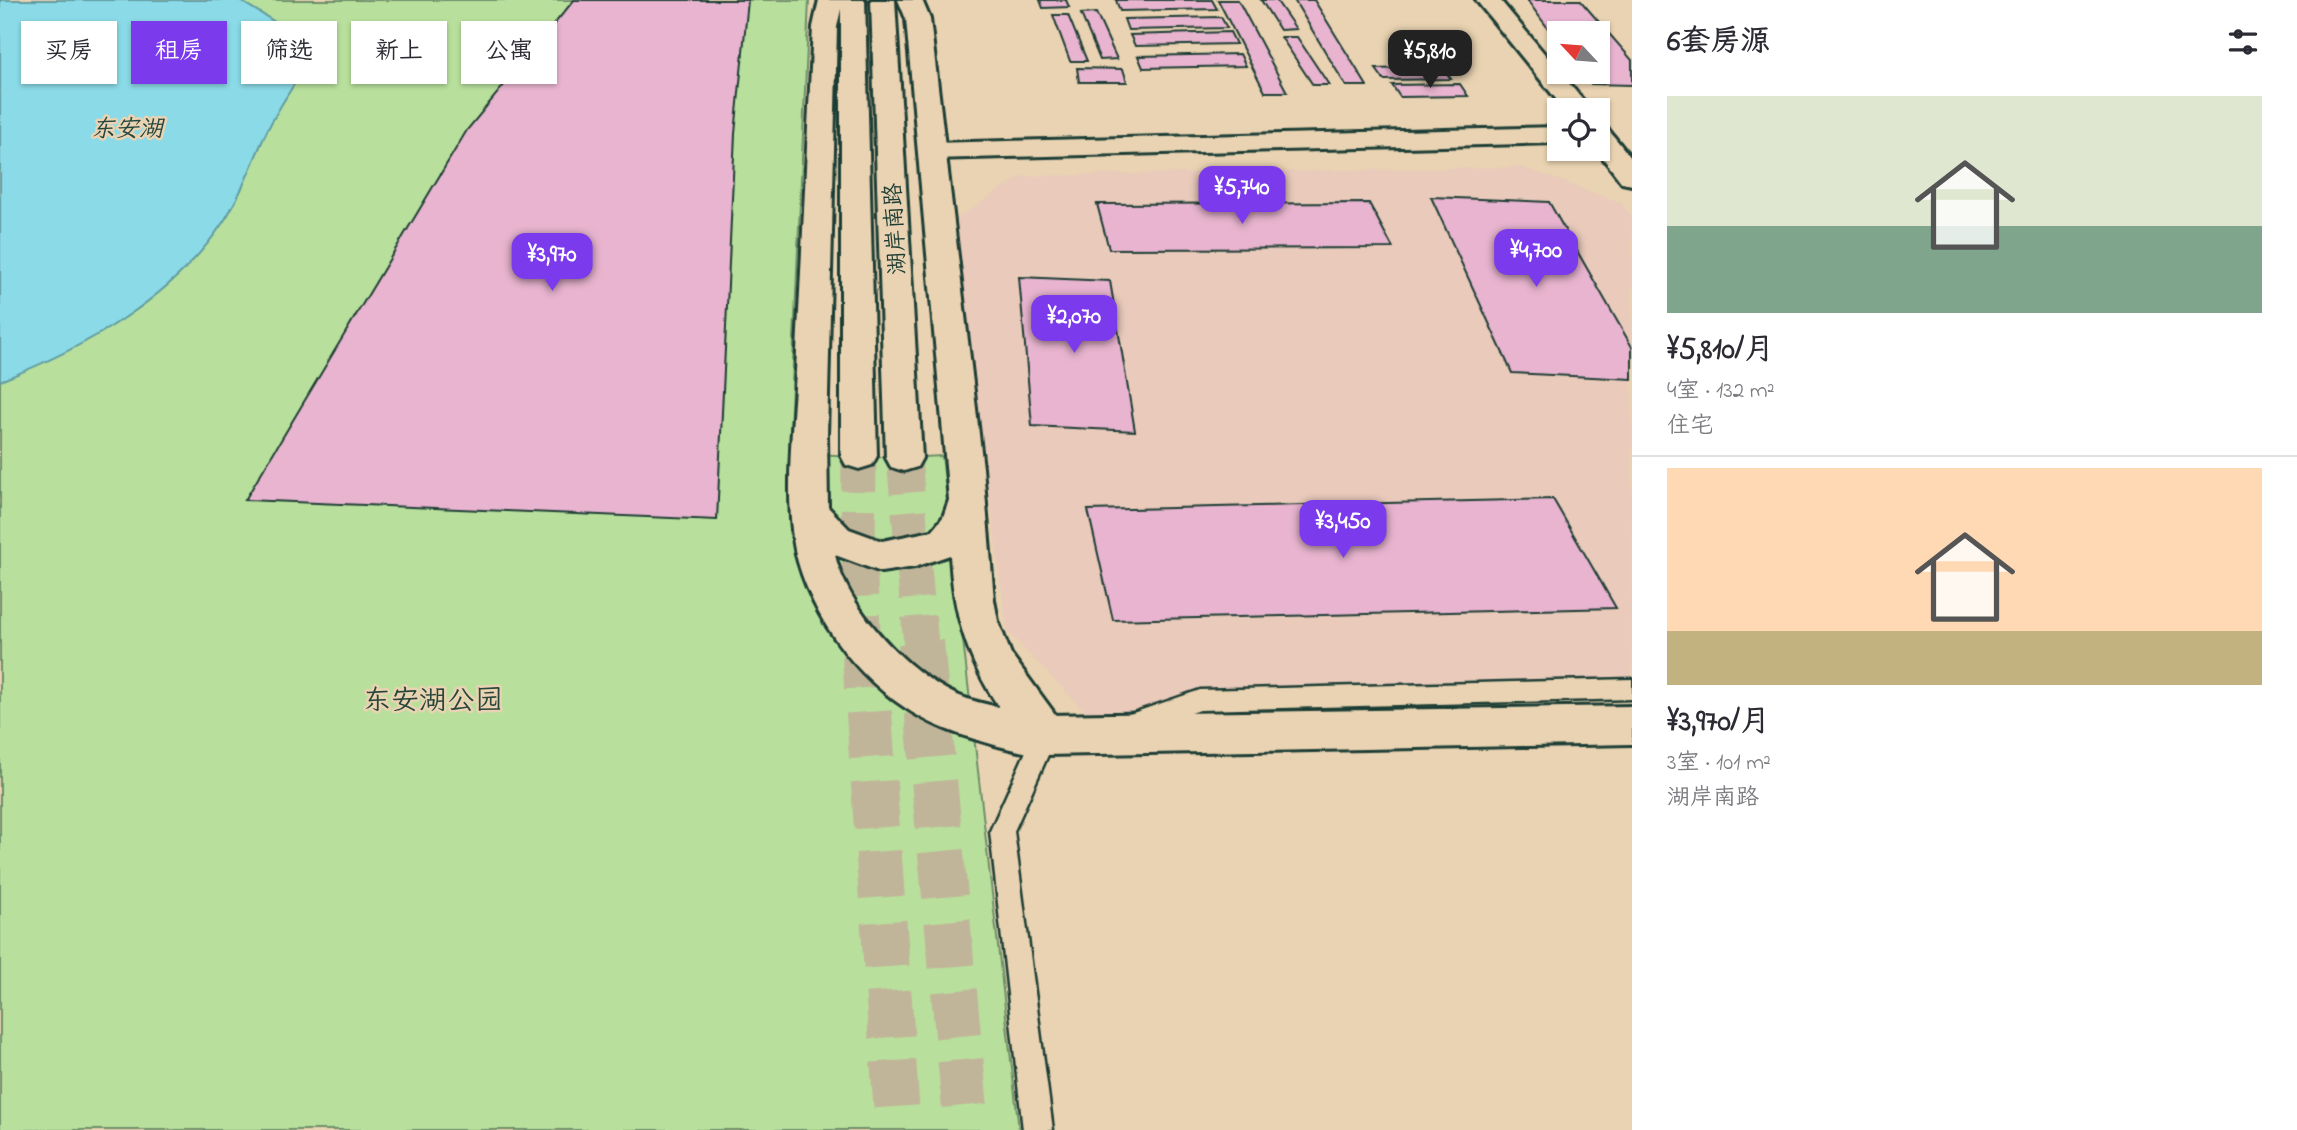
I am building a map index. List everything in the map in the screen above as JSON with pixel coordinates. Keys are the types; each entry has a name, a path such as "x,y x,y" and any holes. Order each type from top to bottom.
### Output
{"street":[{"path":"831,0 825,27 810,436 810,512 816,558 824,582 846,622 883,667 939,707 970,720 1045,735 1632,725"},
{"name":"湖岸南路","path":"853,0 859,456"},
{"name":"湖岸南路","path":"884,0 904,458"},
{"path":"910,0 918,19 932,151 968,498 972,587 985,643 998,668 1045,735"},
{"path":"1488,0 1568,98"},
{"path":"1632,133 1598,134 1632,177"},
{"path":"932,151 1547,135"},
{"path":"810,512 836,540 881,557 915,552 945,542 960,523 968,498"}],"lane":[{"path":"1096,735 1200,700 1632,689"},
{"path":"1038,1130 1002,831 1045,735"}],"shaded area":[{"path":"1522,167 1621,203 1632,217 1632,700 1088,714 1007,631 954,220 1022,176"}],"green space":[{"name":"东安湖公园","path":"0,0 809,0 789,453 904,458 942,456 1019,1130 0,1130"}],"water":[{"name":"东安湖","path":"0,0 239,0 273,21 241,21 241,84 295,84 271,124 229,213 201,252 151,299 123,319 63,353 0,381"}],"building":[{"path":"574,0 748,0 735,134 717,520 245,500 467,130 505,84 557,84 557,21"},
{"path":"1040,0 1066,0 1069,7 1043,8"},
{"path":"1116,0 1212,0 1217,9 1120,11"},
{"path":"1218,0 1238,0 1287,92 1265,92"},
{"path":"1261,0 1276,0 1296,29 1280,30"},
{"path":"1294,0 1314,0 1367,86 1346,86"},
{"path":"1527,0 1580,0 1598,21 1547,21 1547,27"},
{"path":"1096,13 1117,59 1100,60 1081,14"},
{"path":"1053,15 1068,15 1087,61 1070,61"},
{"path":"1221,17 1227,28 1128,30 1124,19"},
{"path":"1230,32 1236,44 1135,46 1130,35"},
{"path":"1610,35 1632,60 1632,85 1591,84 1610,84"},
{"path":"1281,37 1297,37 1329,85 1313,85"},
{"path":"1240,54 1246,66 1143,68 1138,56"},
{"path":"1442,67 1451,79 1384,80 1376,69"},
{"path":"1077,68 1123,69 1127,82 1079,82"},
{"path":"1460,84 1468,96 1400,97 1392,85"},
{"path":"1431,197 1549,202 1632,347 1632,379 1512,373"},
{"path":"1369,203 1393,248 1109,249 1097,204"},
{"path":"1019,277 1110,281 1135,431 1032,426"},
{"path":"1553,499 1616,608 1113,620 1088,510"}],"tunnel":[{"path":"859,456 858,551 864,644"},
{"path":"904,458 921,644"},
{"path":"864,642 898,1130"},
{"path":"921,642 967,1130"}]}
